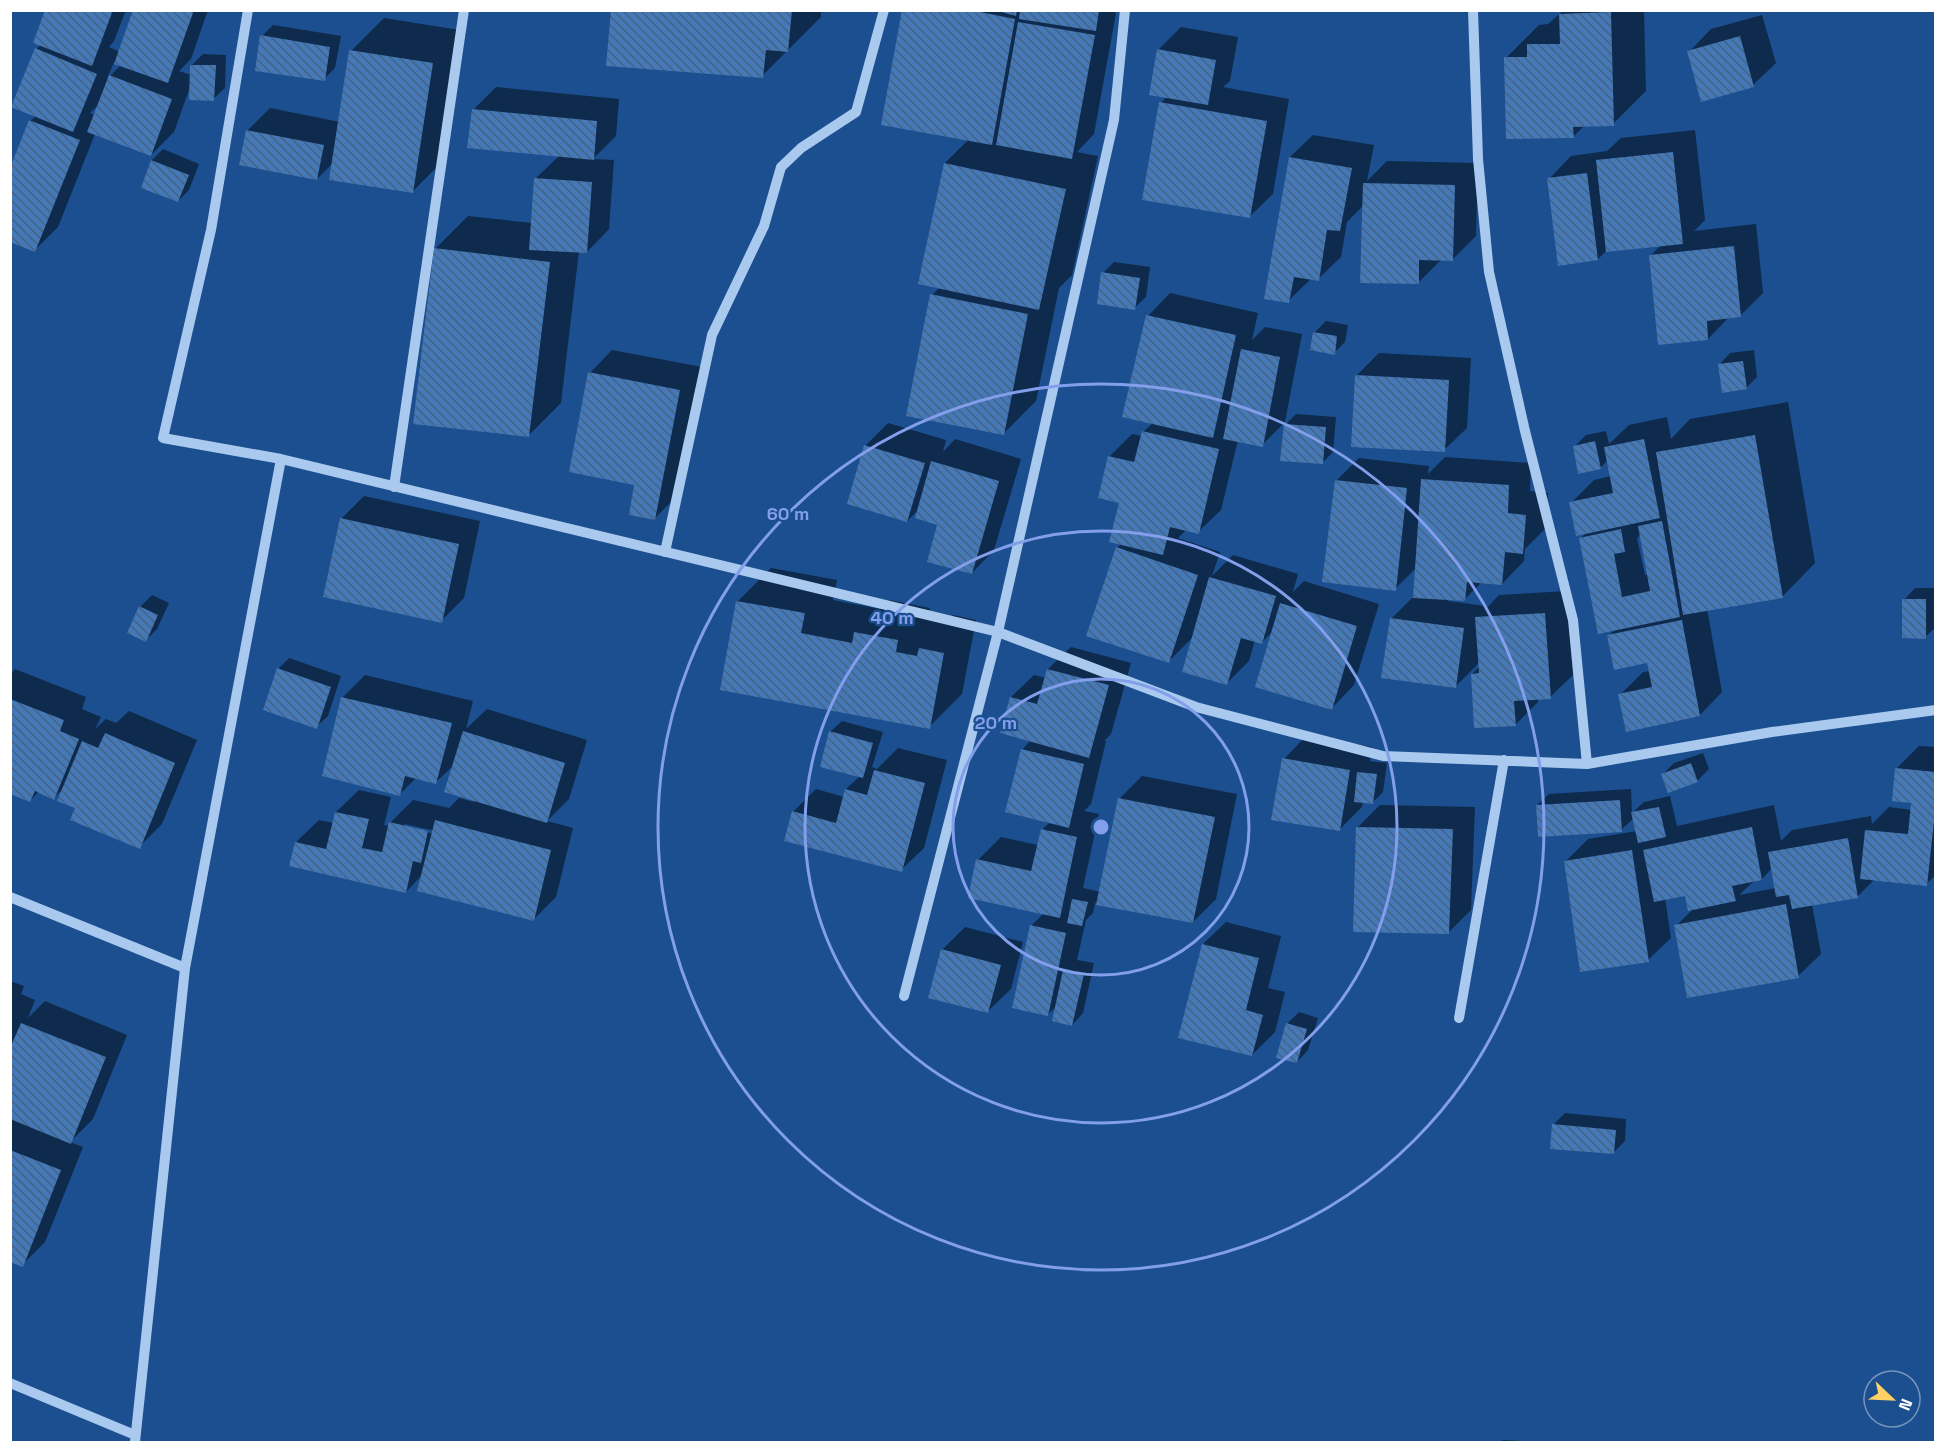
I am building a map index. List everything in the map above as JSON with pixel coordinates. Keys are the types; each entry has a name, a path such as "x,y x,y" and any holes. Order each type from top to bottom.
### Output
{"street":[{"path":"248,10 211,230 163,438 281,459 998,632 1196,707 1383,756 1587,764 1772,732 1935,710"},
{"path":"394,487 464,10"},
{"path":"665,552 712,335 764,226 781,167 801,148 856,112 884,10"},
{"path":"904,996 998,632 1114,120 1125,10"},
{"path":"1473,10 1478,159 1489,272 1525,431 1573,620 1587,764"},
{"path":"10,1383 135,1439 185,968 281,459"},
{"path":"1459,1018 1504,760"},
{"path":"10,897 185,968"}],"building":[{"path":"45,10 113,10 92,66 33,43"},
{"path":"133,10 194,10 168,83 114,64"},
{"path":"611,10 792,10 788,52 766,50 763,78 606,66"},
{"path":"902,10 970,10 1015,19 992,145 881,125"},
{"path":"994,10 1017,10 1016,16"},
{"path":"1020,10 1099,10 1096,31 1019,19"},
{"path":"1611,12 1614,126 1573,127 1574,138 1506,139 1504,57 1527,57 1527,44 1560,44 1559,14"},
{"path":"1018,22 1095,35 1072,159 996,145"},
{"path":"260,35 330,47 325,81 255,71"},
{"path":"1740,36 1754,87 1701,102 1687,51"},
{"path":"35,48 97,74 73,132 11,107"},
{"path":"1157,49 1216,60 1208,105 1149,95"},
{"path":"349,50 433,63 413,193 329,180"},
{"path":"190,65 216,65 214,101 189,100"},
{"path":"109,75 172,99 151,156 87,132"},
{"path":"1159,102 1267,121 1250,218 1142,200"},
{"path":"472,109 597,121 594,160 467,148"},
{"path":"29,120 80,140 35,252 10,242 10,168"},
{"path":"246,130 324,145 317,180 239,165"},
{"path":"1673,152 1683,244 1606,252 1596,160"},
{"path":"1289,157 1352,168 1340,231 1327,230 1319,281 1294,277 1289,303 1264,299"},
{"path":"151,160 189,175 178,202 141,188"},
{"path":"944,163 1066,189 1039,310 918,284"},
{"path":"1587,173 1598,260 1558,266 1547,178"},
{"path":"534,178 592,182 587,253 529,250"},
{"path":"1363,183 1455,185 1453,261 1419,260 1419,284 1360,283"},
{"path":"1734,246 1741,317 1707,321 1708,340 1658,345 1649,255"},
{"path":"434,248 550,262 529,437 413,424"},
{"path":"1101,272 1140,278 1135,310 1097,304"},
{"path":"930,294 1028,314 1004,435 906,416"},
{"path":"1146,315 1236,335 1213,438 1122,417"},
{"path":"1313,332 1337,336 1335,355 1310,350"},
{"path":"1241,349 1280,357 1263,447 1223,439"},
{"path":"1743,361 1747,389 1722,393 1718,364"},
{"path":"588,372 680,390 655,520 629,515 634,485 569,472"},
{"path":"1355,375 1449,380 1445,452 1351,447"},
{"path":"1284,424 1326,427 1323,464 1280,461"},
{"path":"1142,431 1219,449 1199,534 1170,527 1163,555 1109,542 1119,503 1098,498 1108,456 1134,462"},
{"path":"1755,435 1783,598 1683,615 1656,452"},
{"path":"1644,439 1660,518 1576,536 1569,502 1613,493 1604,447"},
{"path":"1595,441 1601,469 1578,474 1573,446"},
{"path":"864,445 925,463 907,522 847,504"},
{"path":"931,461 999,481 972,574 927,562 937,525 915,518"},
{"path":"1421,479 1509,485 1508,513 1526,515 1523,554 1505,552 1502,585 1467,582 1465,601 1413,598"},
{"path":"1335,480 1407,488 1396,591 1322,582"},
{"path":"340,518 459,544 442,623 323,597"},
{"path":"1662,521 1680,617 1598,634 1579,538 1621,529 1625,552 1614,554 1622,597 1650,591 1638,526"},
{"path":"1116,547 1198,575 1169,663 1086,636"},
{"path":"1209,577 1276,596 1262,644 1241,638 1227,685 1182,672"},
{"path":"1902,599 1926,599 1926,639 1902,638"},
{"path":"736,601 805,613 801,633 852,643 854,632 898,640 896,652 917,656 919,648 944,653 930,729 720,690"},
{"path":"1280,603 1357,626 1332,710 1255,687"},
{"path":"139,606 158,615 146,642 127,633"},
{"path":"1545,613 1551,699 1514,701 1516,726 1474,728 1471,674 1479,673 1475,617"},
{"path":"1390,618 1464,628 1456,688 1381,678"},
{"path":"1682,620 1700,716 1626,732 1618,694 1652,687 1647,663 1614,670 1607,635"},
{"path":"277,668 331,687 317,729 263,710"},
{"path":"1047,669 1109,685 1089,758 1000,733 1010,697 1037,704"},
{"path":"341,697 452,723 436,784 405,776 400,796 322,776"},
{"path":"10,699 64,720 60,731 79,739 54,800 35,791 30,802 10,794"},
{"path":"463,731 565,763 547,823 444,792"},
{"path":"829,731 873,743 863,778 820,767"},
{"path":"105,733 175,763 140,849 70,820 75,808 57,801 82,741 98,748"},
{"path":"1021,749 1084,764 1069,828 1005,812"},
{"path":"1282,758 1350,770 1340,831 1271,820"},
{"path":"1691,763 1698,782 1668,793 1661,774"},
{"path":"1895,768 1936,772 1936,803 1927,886 1860,879 1865,830 1908,834 1911,803 1892,801"},
{"path":"874,770 925,783 902,872 784,841 792,811 836,823 845,789 867,795"},
{"path":"1357,772 1377,774 1373,804 1354,802"},
{"path":"1118,798 1215,817 1193,923 1096,905"},
{"path":"1620,800 1622,832 1538,837 1536,805"},
{"path":"1659,807 1666,837 1638,843 1631,812"},
{"path":"335,812 369,819 362,848 382,852 389,822 428,831 421,863 413,861 406,893 289,866 295,842 326,849"},
{"path":"435,820 551,850 534,921 417,891"},
{"path":"1356,827 1453,829 1449,934 1353,932"},
{"path":"1752,827 1762,880 1732,886 1736,901 1688,911 1685,896 1654,902 1643,850"},
{"path":"1041,829 1077,837 1060,918 968,898 976,859 1031,871"},
{"path":"1848,838 1858,898 1792,909 1789,895 1776,897 1768,852"},
{"path":"1632,850 1649,962 1580,972 1564,861"},
{"path":"1072,899 1088,902 1082,926 1067,923"},
{"path":"1786,904 1799,978 1687,998 1674,925"},
{"path":"1030,925 1066,933 1048,1016 1012,1008"},
{"path":"1202,944 1259,958 1246,1010 1263,1015 1252,1056 1178,1038"},
{"path":"941,949 1001,965 988,1013 928,998"},
{"path":"1063,970 1084,974 1072,1026 1052,1021"},
{"path":"21,1023 106,1057 71,1144 10,1119 10,1048"},
{"path":"1286,1023 1307,1029 1297,1063 1276,1058"},
{"path":"1552,1124 1616,1130 1614,1154 1550,1149"},
{"path":"10,1150 61,1170 23,1267 10,1262"}]}
